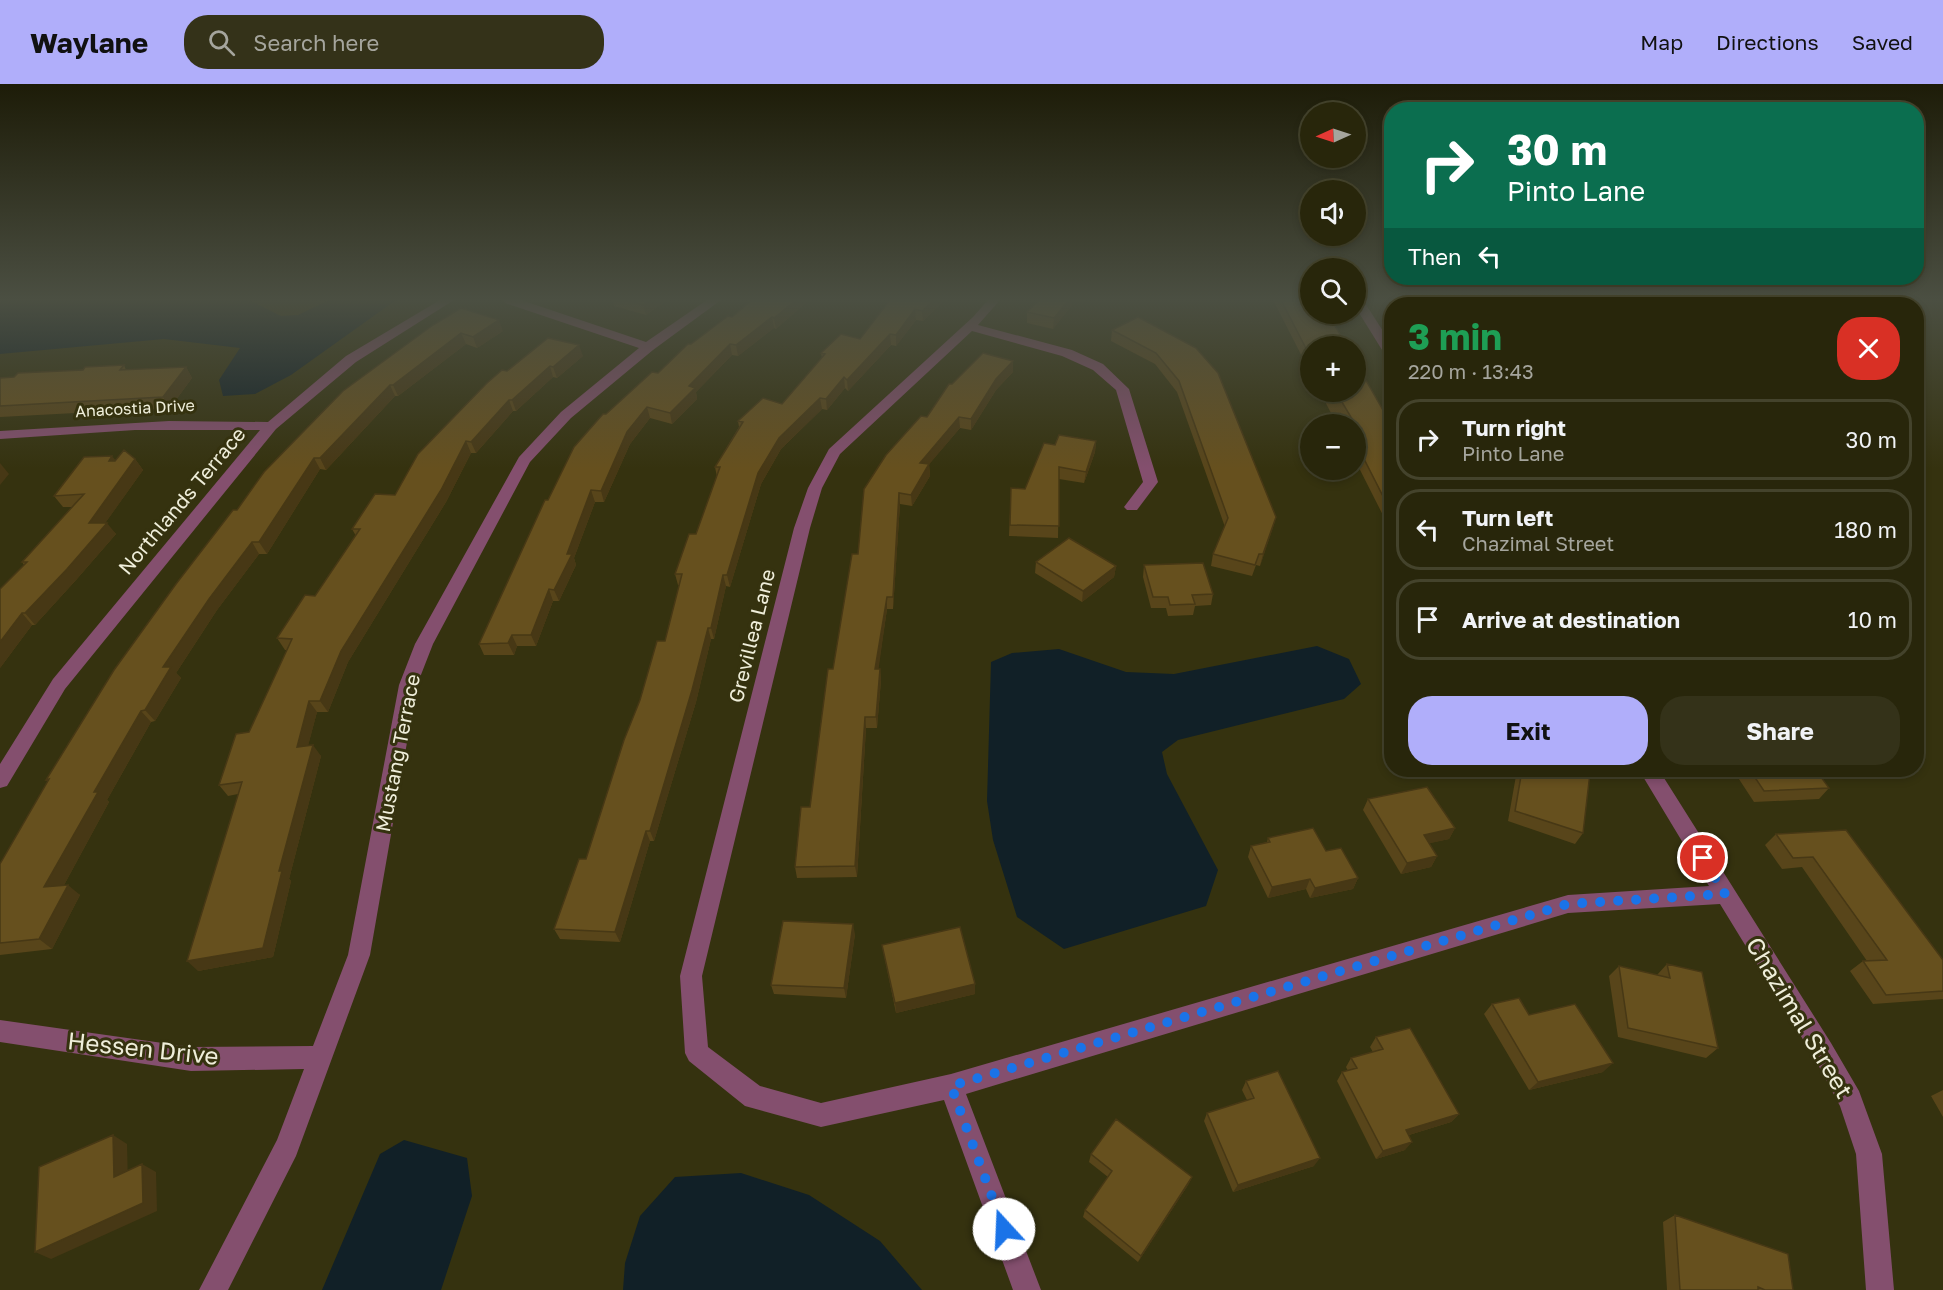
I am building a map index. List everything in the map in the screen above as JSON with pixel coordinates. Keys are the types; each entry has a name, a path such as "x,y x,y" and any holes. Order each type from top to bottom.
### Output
{"street":[{"name":"Northlands Terrace","path":"0,780 59,684 271,426 355,356"},
{"name":"Mustang Terrace","path":"213,1290 287,1147 359,955 408,686 424,644 524,460 566,415 637,356"},
{"name":"Grevillea Lane","path":"938,356 834,452 815,488 802,528 691,976 697,1053 754,1097 821,1115 951,1086"},
{"path":"1075,356 1098,367 1122,389 1151,482 1132,507"},
{"name":"Anacostia Drive","path":"0,435 208,423 271,426"},
{"name":"Chazimal Street","path":"1653,777 1823,1050 1850,1100 1869,1154 1880,1290"},
{"path":"1026,1290 951,1086 1568,904 1725,894"},
{"name":"Hessen Drive","path":"0,1031 191,1059 322,1057"}],"shaded area":[{"path":"235,356 317,356 291,375 255,394 223,396 219,380"},
{"path":"1317,646 1349,659 1361,684 1344,699 1178,740 1162,752 1167,774 1218,870 1206,906 1064,949 1017,917 993,840 987,801 991,662 1012,653 1059,649 1126,672 1174,674"},
{"path":"404,1140 467,1158 472,1196 441,1290 322,1290 380,1154"},
{"path":"741,1173 809,1195 880,1241 922,1290 623,1290 625,1263 640,1216 675,1177"}],"building":[{"path":"390,356 431,356 390,385 320,458 314,458 259,542 252,542 209,599 163,667 171,667 145,710 141,711 94,792 98,792 44,887 68,885 39,939 0,943 0,864 49,779 46,780 114,670 176,584 233,510 237,510 264,472 343,391"},
{"path":"525,356 566,356 553,367 550,366 512,400 509,400 471,442 466,441 441,490 341,651 320,701 309,701 297,747 313,745 279,871 282,871 263,948 187,961 242,782 219,785 236,734 249,732 292,639 277,638 305,595 315,596 360,529 352,529 375,494 395,495 418,454 487,383 502,370 507,371"},
{"path":"675,356 718,356 689,386 695,388 670,413 647,407 627,432 601,491 591,490 567,554 572,554 554,590 549,589 531,635 512,635 508,643 479,644 545,500 548,500 574,447 603,414 606,414 652,372 658,373"},
{"path":"823,356 869,356 847,380 844,377 826,399 820,398 779,438 758,473 727,575 723,575 711,628 708,628 650,831 646,831 615,932 554,929 579,859 586,859 624,740 640,700 657,641 665,641 682,574 675,574 689,534 696,534 720,467 715,467 743,422 738,421 763,398 782,404"},
{"path":"980,356 995,356 1013,361 996,379 971,419 959,417 920,463 929,464 911,495 899,493 893,597 887,597 875,669 880,669 876,717 865,717 855,866 795,867 801,807 810,807 828,669 833,669 852,554 858,554 864,489 886,455 921,416 927,417 949,384 952,384"},
{"path":"1159,356 1203,356 1218,373 1276,517 1263,554 1259,554 1255,565 1213,554 1228,518 1179,381"},
{"path":"124,365 120,370 186,367 163,397 0,406 0,378 14,377 18,373 83,370 85,367"},
{"path":"1366,380 1384,412 1384,498 1366,463 1366,414 1349,414 1342,402 1366,402"},
{"path":"1059,435 1096,441 1086,472 1059,467 1059,526 1010,525 1011,488 1025,489 1044,443 1055,445"},
{"path":"124,450 135,459 89,523 107,523 67,569 25,613 22,613 0,642 0,589 27,562 22,562 84,494 54,496 84,457 112,456 109,461 115,461"},
{"path":"1069,538 1116,566 1083,591 1036,562"},
{"path":"1203,563 1213,594 1192,595 1195,604 1170,605 1168,597 1153,597 1144,565"},
{"path":"1521,777 1590,777 1583,833 1515,811"},
{"path":"1755,777 1821,777 1829,788 1764,791"},
{"path":"1427,787 1455,828 1424,835 1437,856 1407,863 1368,799"},
{"path":"1313,828 1326,851 1341,848 1358,878 1315,888 1310,879 1272,887 1251,846 1270,842 1268,838"},
{"path":"1846,830 1943,960 1943,991 1886,995 1863,961 1887,960 1813,857 1793,858 1776,834"},
{"path":"783,921 853,924 844,988 771,985"},
{"path":"960,927 975,984 895,1003 882,945"},
{"path":"1667,964 1702,972 1718,1048 1628,1028 1619,966 1670,978"},
{"path":"1519,998 1529,1015 1575,1004 1613,1063 1538,1082 1492,1004"},
{"path":"1410,1028 1459,1114 1406,1130 1412,1142 1383,1151 1342,1072 1357,1068 1351,1058 1383,1049 1376,1037"},
{"path":"1278,1071 1320,1158 1238,1185 1207,1113 1254,1098 1246,1081"},
{"path":"1116,1119 1192,1177 1141,1256 1085,1210 1112,1171 1091,1154"},
{"path":"113,1135 114,1177 142,1164 143,1203 35,1252 39,1167"},
{"path":"1675,1215 1788,1254 1793,1290 1765,1290 1758,1287 1758,1290 1680,1290"}],"route":[{"path":"1004,1229 951,1086 1568,904 1725,894 1703,858"}]}
